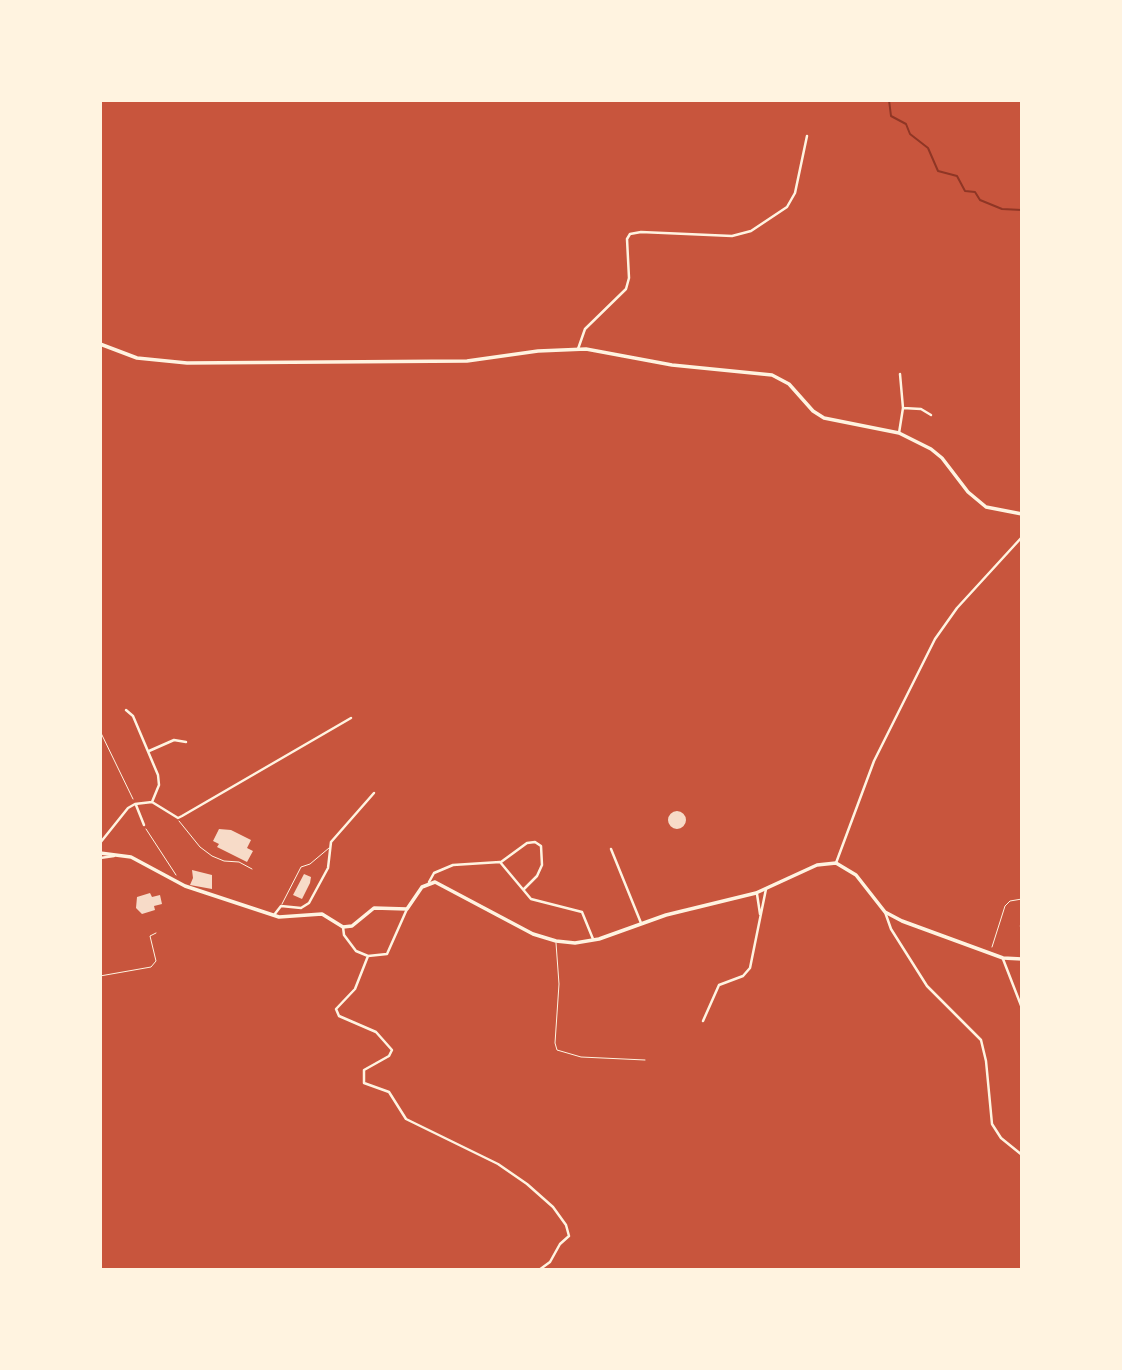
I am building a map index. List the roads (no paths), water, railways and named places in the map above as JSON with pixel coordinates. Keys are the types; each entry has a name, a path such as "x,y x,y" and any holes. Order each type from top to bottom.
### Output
{"street":[{"path":"578,349 585,329 626,289 629,278 628,236 641,232 732,236 751,231 787,207 794,193 807,136"},
{"path":"100,344 137,358 187,363 467,361 578,349 606,351 672,365 772,375 789,384 813,411 824,418 899,433 936,452 968,492 986,507 1022,514"},
{"path":"899,433 903,408 900,374"},
{"path":"903,408 921,409 931,415"},
{"path":"836,863 874,761 935,639 957,608 1022,537"},
{"path":"126,710 133,716 159,779 152,802"},
{"path":"100,843 128,808 135,804 152,802 178,818 351,718"},
{"path":"149,751 174,740 186,742"},
{"path":"274,915 281,906 301,908 309,903 328,868 329,848 374,793"},
{"path":"135,804 144,825"},
{"path":"100,856 121,855 141,862 179,884 274,915 290,918 323,914 343,927 352,947 368,956 391,951 407,909 434,873 453,865 500,862 527,843 539,844 542,865 537,876 524,889"},
{"path":"611,849 641,923"},
{"path":"500,862 531,900 582,912 593,940"},
{"path":"429,882 437,883 520,928 556,941 593,940 641,923 757,893 817,865 836,863 856,876 885,912 937,936 1003,958 1022,959"},
{"path":"703,1021 719,985 743,976 750,968 766,889"},
{"path":"757,893 760,914"},
{"path":"343,927 352,926 373,908 407,909"},
{"path":"885,912 887,923 927,986 981,1040 985,1052 992,1124 1001,1138 1022,1154"},
{"path":"368,956 355,989 336,1009 339,1016 376,1032 392,1050 390,1056 364,1070 364,1083 389,1092 406,1119 492,1160 527,1184 553,1207 566,1225 569,1236 560,1244 550,1262 539,1270"},
{"path":"1003,958 1022,1008"}],"lane":[{"path":"178,818 183,829 212,856 224,861 239,862 252,869"},
{"path":"281,906 301,867 310,864 329,848"},
{"path":"556,941 559,984 555,1044 557,1050 581,1057 645,1060"}],"waterway":[{"path":"889,100 891,116 906,124 910,134 928,148 938,171 957,176 965,191 975,192 980,200 1002,209 1022,210"}]}
